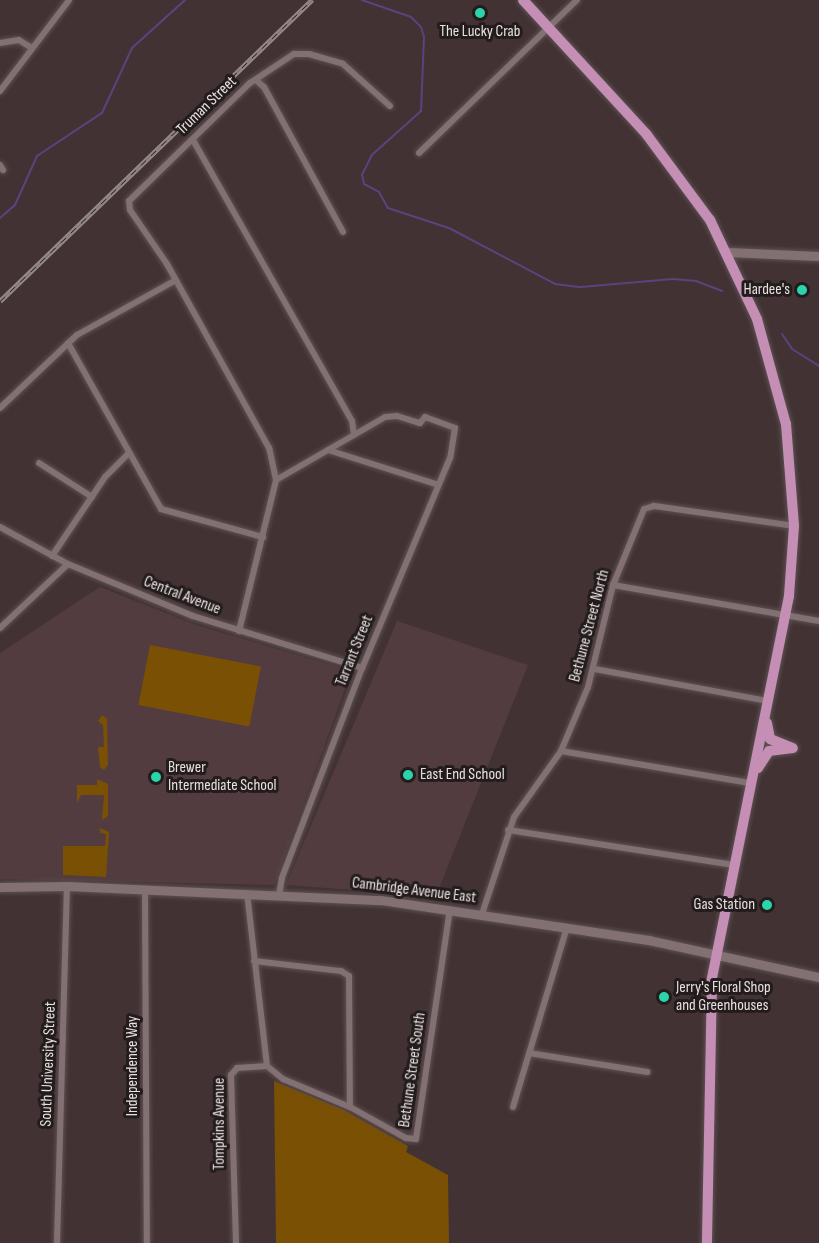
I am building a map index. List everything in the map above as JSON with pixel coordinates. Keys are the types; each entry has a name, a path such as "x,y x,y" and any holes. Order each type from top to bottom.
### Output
{"highway":[{"path":"524,0 674,167 727,252 757,319 779,392 791,465 794,526 786,615 712,979 707,1243"},
{"path":"751,782 769,751 793,748 770,739 768,704"}],"main road":[{"path":"727,252 819,256"},
{"name":"Cambridge Avenue East","path":"0,887 68,886 381,900 567,927 716,954 819,977"}],"street":[{"path":"0,91 69,0"},
{"path":"419,153 577,0"},
{"path":"0,44 19,40 32,48"},
{"name":"Truman Street","path":"176,280 129,204 250,83 257,81 284,59 309,54 343,64 390,106"},
{"path":"257,81 264,87 344,232"},
{"path":"193,140 352,422 354,435 276,480"},
{"path":"0,407 68,342 176,280 269,448 276,480 239,631"},
{"path":"68,342 161,509 262,537"},
{"name":"Tarrant Street","path":"279,895 282,878 362,668 440,485 455,428 425,417 420,423 389,416 354,435"},
{"path":"328,450 440,485"},
{"path":"52,556 108,473 129,453"},
{"path":"39,464 92,497"},
{"name":"Bethune Street North","path":"482,914 508,830 561,751 595,669 613,585 648,506 794,526"},
{"name":"Central Avenue","path":"0,527 68,564 193,616 362,668"},
{"path":"0,628 68,564"},
{"path":"613,585 819,621"},
{"path":"595,669 768,704"},
{"path":"561,751 751,782"},
{"path":"508,830 734,865"},
{"name":"South University Street","path":"57,1243 68,886"},
{"name":"Independence Way","path":"145,890 147,1243"},
{"path":"247,893 267,1066"},
{"name":"Bethune Street South","path":"267,1066 283,1079 350,1107 413,1140 417,1136 450,910"},
{"path":"513,1107 567,927"},
{"path":"254,961 341,971 349,976 350,1107"},
{"path":"529,1053 646,1072"},
{"name":"Tompkins Avenue","path":"236,1243 231,1075 237,1068 267,1066"}],"shaded area":[{"name":"Brewer Intermediate School","path":"100,587 196,625 341,668 350,675 274,885 0,879 0,653"},
{"name":"East End School","path":"397,621 528,665 436,896 286,885"},
{"path":"150,645 261,667 249,726 138,705"},
{"path":"102,715 107,719 108,765 104,770 100,767 98,747 104,747 103,725 98,721"},
{"path":"97,779 108,784 108,816 102,820 104,795 81,795 77,803 77,785 97,785"},
{"path":"100,828 109,832 106,877 63,875 63,846 105,846 106,834 100,833"},
{"path":"274,1081 344,1110 408,1146 406,1152 448,1175 449,1243 276,1243"}],"waterway":[{"path":"0,218 15,205 37,156 102,113 132,48 185,0"},
{"path":"362,0 411,17 421,27 424,37 421,111 372,155 362,175 364,184 379,192 388,208 449,228 555,284 581,287 673,279 696,281 722,291"},
{"path":"782,334 792,349 819,366"}],"railway":[{"path":"0,301 312,0"}],"place":[{"name":"The Lucky Crab","path":"480,13"},
{"name":"Hardee's","path":"802,290"},
{"name":"East End School","path":"408,775"},
{"name":"Brewer Intermediate School","path":"156,777"},
{"name":"Gas Station","path":"767,905"},
{"name":"Jerry's Floral Shop and Greenhouses","path":"664,997"}]}
